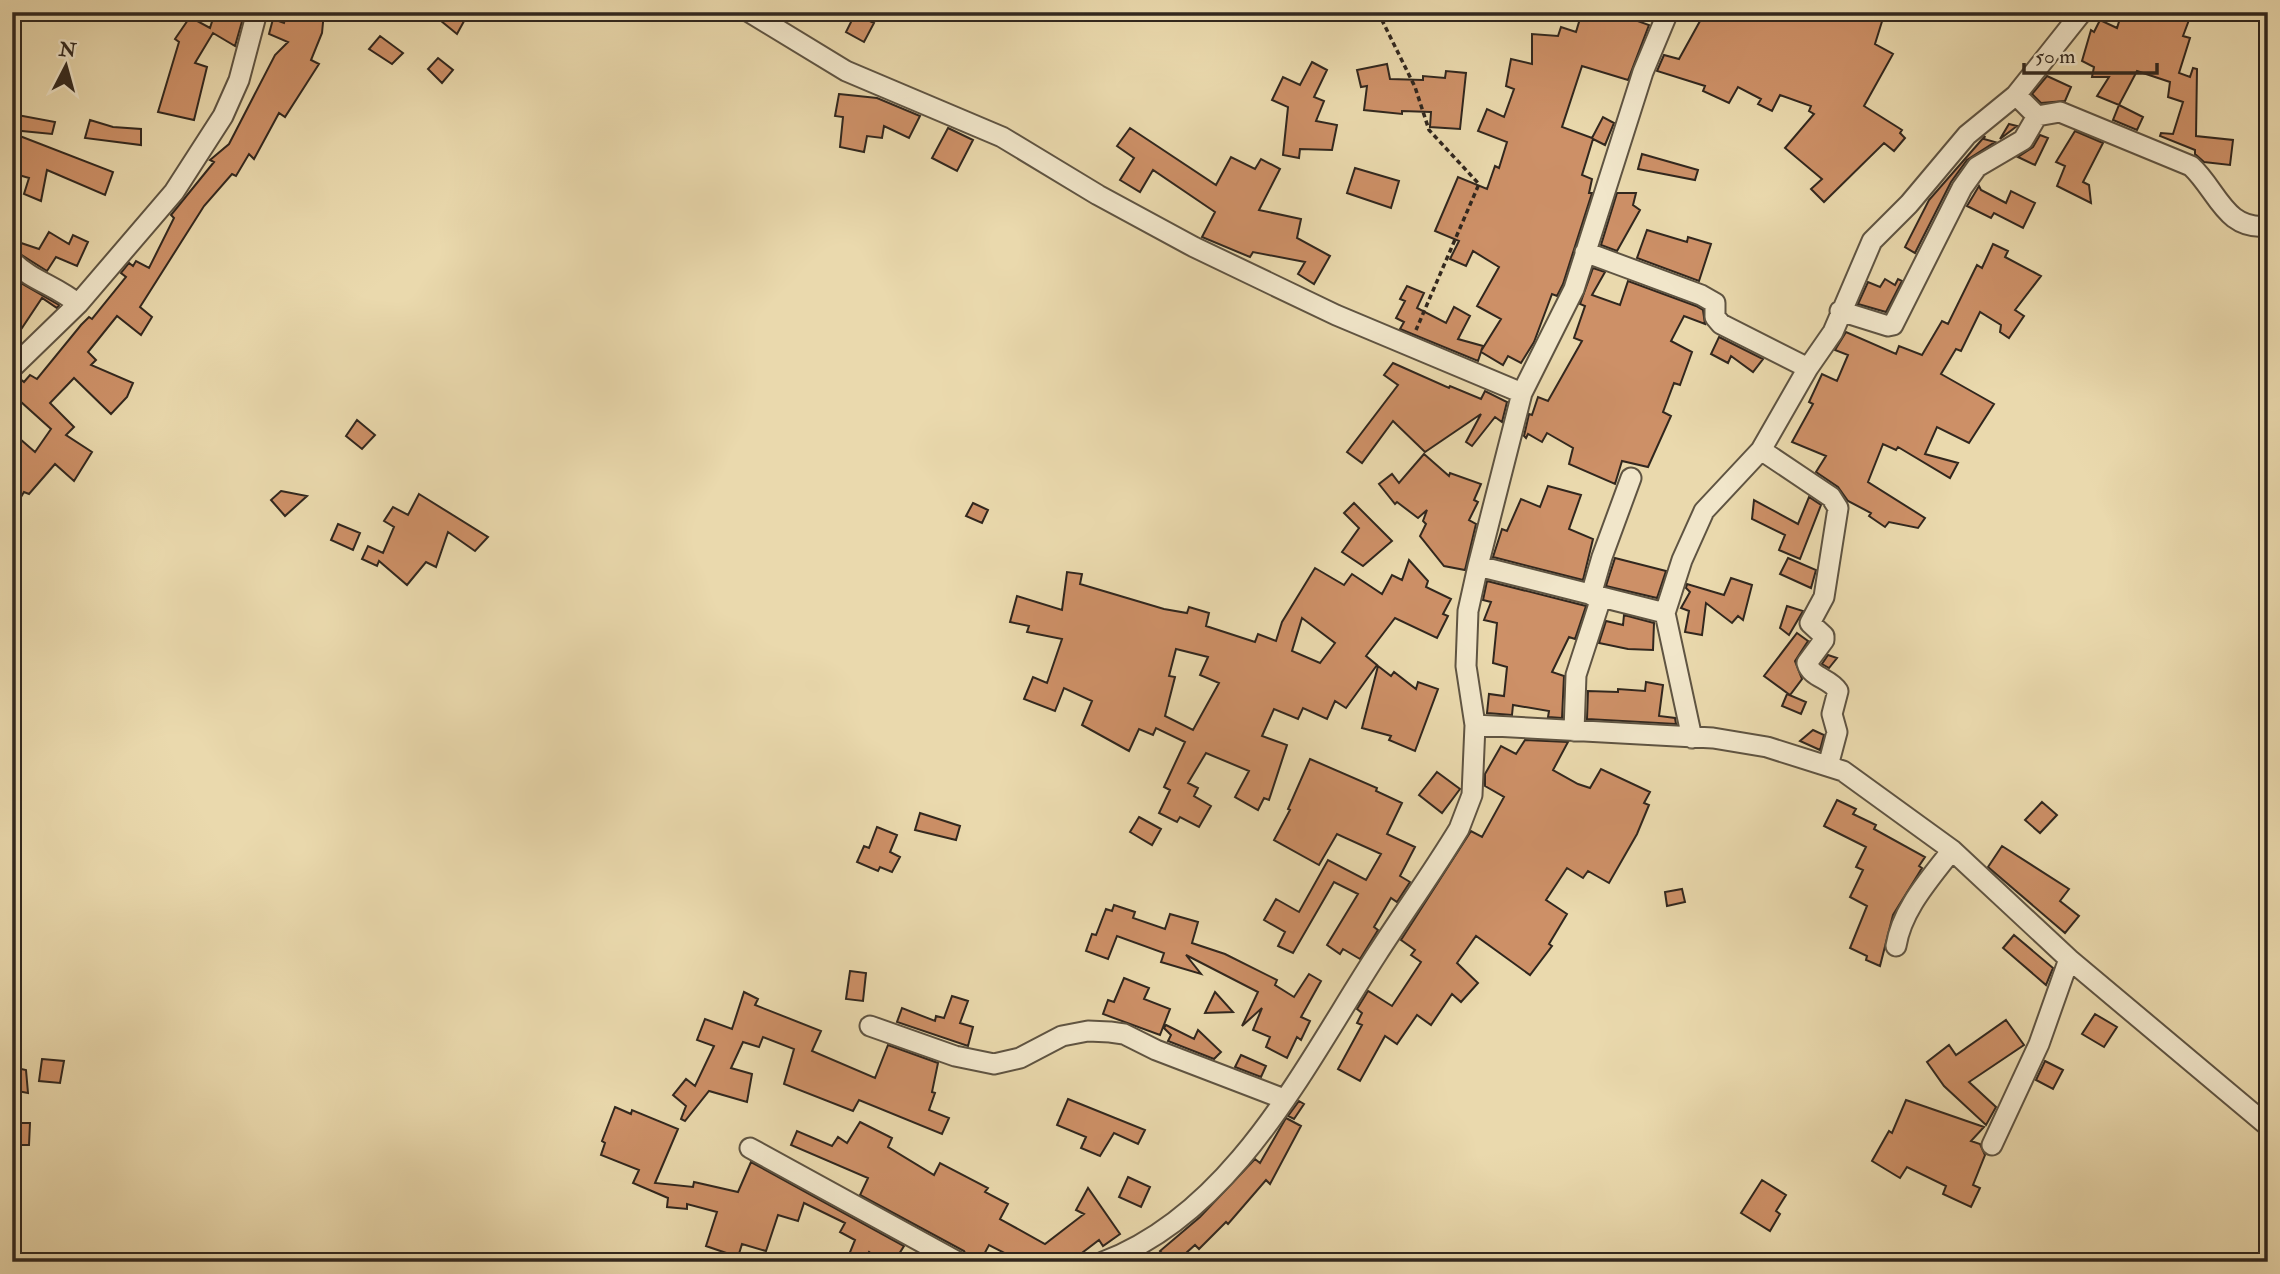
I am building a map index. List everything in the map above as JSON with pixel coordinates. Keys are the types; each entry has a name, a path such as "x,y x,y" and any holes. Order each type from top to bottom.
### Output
{"street":[{"path":"12,368 78,304 174,192 223,116 239,80 257,12"},
{"path":"749,12 846,71 1002,137 1098,195 1194,247 1336,315 1522,393"},
{"path":"1103,1262 1146,1241 1184,1216 1233,1165 1284,1099 1459,829 1472,795 1475,725 1466,666 1468,611 1522,393 1574,289 1643,72 1668,12"},
{"path":"1692,738 1665,613 1682,560 1704,511 1761,450 1808,368 1833,331 1872,240 1909,204 1967,135 2016,95 2082,12"},
{"path":"2016,95 2037,116"},
{"path":"1840,311 1884,326 1893,325 1956,199 1977,167 2023,140 2037,116 2060,111 2191,166 2204,178 2237,223 2245,226 2268,226"},
{"path":"1585,252 1701,295 1715,303 1715,317 1721,324 1808,368"},
{"path":"12,261 33,279 61,289 78,304"},
{"path":"1761,450 1831,497 1838,508 1824,597 1810,623 1824,636 1824,640 1807,663 1813,673 1834,684 1838,691 1832,714 1837,732 1828,766"},
{"path":"1574,731 1576,675 1596,596 1602,557 1631,478"},
{"path":"1478,566 1665,613"},
{"path":"1475,725 1692,738 1767,747 1828,766 1859,781 1952,850 2069,959 2268,1126"},
{"path":"1896,946 1899,929 1911,907 1952,850"},
{"path":"1993,1145 2039,1044 2069,959"},
{"path":"870,1026 955,1056 994,1064 1020,1058 1062,1036 1088,1031 1110,1032 1284,1099"},
{"path":"750,1148 958,1262"}],"path":[{"path":"1378,12 1415,87 1429,130 1479,184 1410,345"}],"building":[{"path":"215,12 230,12 243,18 235,46 213,33 195,63 207,67 194,120 158,112 179,42 175,39 190,17 210,28"},
{"path":"287,12 324,12 322,33 311,60 319,64 285,117 279,113 254,159 249,154 236,176 232,174 204,206 140,307 152,317 141,335 117,316 88,352 96,360 91,365 133,383 127,397 111,414 74,378 50,403 74,427 66,435 92,452 74,481 55,464 29,494 24,492 12,512 12,432 35,452 51,429 21,402 12,412 12,380 19,378 24,382 30,375 37,379 81,325 89,317 92,319 126,277 121,273 129,263 133,266 136,261 149,268 174,218 171,215 214,162 210,160 229,144 275,55 288,42 269,34 273,19 284,23"},
{"path":"430,12 469,12 457,34"},
{"path":"1582,12 1632,12 1629,18 1649,25 1628,80 1582,66 1562,127 1592,138 1603,117 1614,123 1605,145 1593,139 1582,175 1592,179 1589,193 1592,193 1563,284 1557,296 1552,294 1534,342 1521,363 1508,356 1503,365 1481,352 1478,361 1400,329 1404,322 1396,318 1405,301 1400,299 1407,286 1424,293 1417,308 1446,323 1454,307 1470,316 1458,339 1483,346 1481,351 1501,319 1477,306 1499,267 1473,251 1466,266 1450,259 1459,241 1435,231 1458,177 1487,189 1495,166 1499,168 1507,142 1478,131 1487,109 1504,117 1514,89 1506,86 1511,59 1532,64 1532,34 1558,36 1561,27 1576,32"},
{"path":"1705,12 1884,15 1875,44 1893,54 1864,106 1902,130 1900,133 1905,138 1894,151 1884,143 1824,202 1811,189 1822,179 1785,148 1814,114 1809,111 1811,106 1780,95 1772,111 1758,104 1761,99 1738,87 1729,103 1703,91 1705,86 1657,71 1664,55 1679,59"},
{"path":"2122,12 2192,12 2183,36 2190,38 2179,73 2190,77 2193,68 2197,69 2196,136 2233,140 2230,165 2204,162 2195,154 2195,150 2160,136 2161,133 2173,134 2183,102 2168,97 2170,82 2137,71 2119,105 2097,96 2109,77 2092,77 2094,67 2082,61 2091,30 2094,32 2100,20 2117,28"},
{"path":"855,14 874,23 864,42 846,32"},
{"path":"380,36 403,53 392,64 369,49"},
{"path":"438,58 453,70 442,83 428,69"},
{"path":"1312,62 1327,70 1314,97 1324,101 1316,121 1337,125 1332,150 1300,149 1299,158 1283,155 1288,107 1272,100 1283,77 1300,85"},
{"path":"1387,64 1390,79 1423,80 1423,76 1445,78 1446,71 1466,73 1460,129 1430,127 1431,112 1402,111 1402,114 1364,110 1367,86 1361,87 1357,70"},
{"path":"2047,76 2071,87 2065,101 2041,103 2032,94"},
{"path":"839,94 877,98 920,116 909,138 884,126 882,138 867,136 864,152 840,147 843,117 835,116"},
{"path":"2119,105 2143,117 2137,130 2113,120"},
{"path":"12,114 55,122 52,134 12,130"},
{"path":"90,120 113,127 141,129 141,145 85,138"},
{"path":"2009,124 2017,126 2000,139"},
{"path":"948,128 973,140 957,171 932,158"},
{"path":"1130,128 1216,185 1231,157 1255,169 1261,159 1280,169 1259,210 1301,219 1297,238 1330,256 1314,284 1298,274 1305,262 1253,252 1250,257 1202,237 1215,212 1153,170 1140,192 1120,180 1134,158 1117,146"},
{"path":"2075,131 2103,143 2083,182 2089,185 2091,203 2057,186 2065,166 2056,162"},
{"path":"12,133 113,172 105,195 47,170 41,201 24,194 29,178 12,173"},
{"path":"2040,135 2048,138 2035,165 2018,157 2033,147"},
{"path":"1985,136 1984,139 1995,142 1967,160 1951,182 1915,253 1905,247 1929,200"},
{"path":"1642,154 1698,170 1695,180 1638,169"},
{"path":"1355,168 1399,181 1391,208 1347,193"},
{"path":"1979,186 1981,190 2006,203 2011,191 2035,203 2023,228 1994,213 1991,218 1967,206"},
{"path":"1617,193 1636,193 1633,205 1640,210 1617,251 1601,245"},
{"path":"1647,230 1687,242 1688,237 1711,244 1699,281 1637,258"},
{"path":"49,232 69,244 73,235 88,242 77,266 56,257 47,271 12,249 12,240 39,249"},
{"path":"1993,244 2008,251 2005,257 2041,276 2015,310 2024,316 2009,338 2000,332 2001,325 1980,312 1961,351 1956,349 1941,374 1994,404 1969,443 1937,427 1925,454 1958,463 1950,478 1898,447 1896,450 1883,444 1868,482 1925,518 1918,528 1889,522 1885,527 1869,516 1871,513 1848,501 1838,487 1816,472 1826,456 1792,442 1813,404 1809,402 1822,374 1837,381 1848,355 1835,350 1846,332 1896,354 1899,346 1922,355 1942,321 1948,324 1977,265 1982,268"},
{"path":"1593,268 1605,272 1592,295 1620,305 1628,281 1696,306 1703,310 1705,324 1684,316 1671,341 1692,352 1680,385 1674,383 1663,412 1671,416 1648,467 1622,461 1615,484 1569,464 1573,448 1547,433 1542,442 1528,434 1526,438 1524,436 1529,414 1532,415 1538,397 1548,401 1582,341 1574,338 1585,306 1580,304"},
{"path":"12,278 59,305 57,308 42,298 12,343"},
{"path":"1885,279 1895,285 1898,279 1902,281 1886,312 1858,304 1868,282 1880,287"},
{"path":"1719,337 1763,359 1753,372 1731,356 1728,363 1711,354"},
{"path":"1393,363 1481,399 1485,391 1507,402 1502,422 1495,417 1472,446 1466,442 1481,414 1425,452 1393,421 1362,463 1347,452 1398,385 1384,375"},
{"path":"357,420 375,435 362,449 346,436"},
{"path":"1424,454 1449,476 1450,473 1481,484 1474,500 1478,502 1469,520 1476,524 1465,570 1444,566 1420,536 1426,524 1423,521 1427,510 1418,518 1397,502 1395,504 1379,484 1392,474 1399,483"},
{"path":"1548,486 1581,495 1569,529 1593,539 1583,580 1493,557 1502,529 1507,531 1521,499 1540,507"},
{"path":"281,491 307,496 285,516 271,500"},
{"path":"419,494 488,537 475,551 448,532 436,567 426,562 407,585 379,561 377,566 362,559 368,546 383,553 394,527 384,521 393,507 408,515"},
{"path":"1809,497 1821,505 1800,559 1779,550 1785,535 1752,519 1754,500 1798,524"},
{"path":"973,503 988,510 982,523 966,516"},
{"path":"1354,503 1392,541 1363,566 1342,552 1359,528 1344,513"},
{"path":"338,524 360,533 353,550 331,540"},
{"path":"1615,558 1666,571 1657,598 1606,586"},
{"path":"1788,558 1816,570 1811,588 1780,574"},
{"path":"1409,560 1428,581 1426,587 1451,599 1443,614 1448,616 1437,638 1395,618 1366,656 1377,665 1346,708 1335,701 1327,719 1303,708 1298,719 1274,709 1262,736 1287,745 1269,800 1264,798 1258,810 1235,797 1249,771 1206,753 1188,783 1198,788 1194,796 1211,806 1199,827 1180,817 1177,822 1159,813 1170,790 1164,787 1185,742 1156,728 1153,735 1139,729 1129,751 1082,725 1092,701 1064,688 1055,711 1024,699 1033,677 1047,683 1062,639 1027,632 1029,626 1010,622 1017,596 1062,610 1067,572 1082,574 1080,584 1164,609 1187,613 1189,607 1209,613 1206,626 1255,642 1258,634 1276,641 1282,622 1315,568 1344,585 1352,574 1382,594 1392,575 1402,580","holes":["1302,618 1335,643 1320,663 1292,651","1176,649 1208,657 1200,675 1219,683 1193,730 1165,716 1175,677 1169,676"]},
{"path":"1731,578 1752,585 1743,620 1738,616 1732,623 1706,603 1702,635 1685,632 1689,611 1681,608 1690,592 1686,588 1687,584 1724,595"},
{"path":"1487,581 1586,606 1575,639 1569,637 1552,672 1564,676 1562,718 1548,717 1549,711 1513,705 1512,715 1487,713 1489,694 1504,696 1507,667 1493,663 1497,623 1484,620 1491,602 1483,600"},
{"path":"1787,606 1803,611 1789,635 1780,628"},
{"path":"1624,615 1654,623 1653,650 1628,649 1599,643 1606,621 1623,625"},
{"path":"1797,633 1808,641 1795,661 1802,679 1790,695 1764,676"},
{"path":"1828,655 1837,658 1829,668 1822,664"},
{"path":"1378,666 1391,676 1394,672 1416,689 1418,682 1438,689 1415,751 1389,740 1391,736 1362,728"},
{"path":"1646,682 1663,685 1659,716 1675,718 1676,724 1587,719 1588,691 1645,691"},
{"path":"1787,694 1806,702 1801,714 1782,706"},
{"path":"1813,730 1824,735 1820,750 1800,741"},
{"path":"1525,740 1568,742 1553,770 1578,784 1590,788 1601,769 1650,792 1644,803 1649,805 1637,834 1609,883 1588,871 1583,878 1567,868 1546,900 1567,914 1549,944 1552,946 1530,975 1476,936 1457,963 1478,983 1461,1002 1452,994 1431,1025 1417,1015 1397,1044 1385,1036 1360,1081 1338,1069 1362,1025 1357,1023 1362,1013 1357,1009 1368,991 1392,1006 1421,962 1411,955 1415,950 1401,940 1471,831 1482,837 1504,797 1485,786 1485,774 1501,746 1516,754"},
{"path":"1310,759 1377,788 1376,791 1402,803 1387,834 1415,847 1400,876 1410,882 1397,902 1391,898 1374,927 1378,930 1360,959 1343,949 1340,954 1327,945 1358,894 1334,882 1293,953 1278,946 1285,932 1264,920 1276,899 1299,912 1328,860 1366,880 1381,854 1337,834 1319,865 1274,840 1290,810 1288,809"},
{"path":"1437,772 1460,789 1442,813 1419,795"},
{"path":"1837,800 1856,809 1853,814 1876,825 1874,829 1925,857 1919,866 1922,868 1893,915 1880,966 1850,948 1867,906 1850,897 1863,870 1856,867 1866,847 1824,826"},
{"path":"2042,802 2057,815 2040,833 2025,820"},
{"path":"920,813 960,826 956,840 915,830"},
{"path":"1139,817 1161,829 1152,845 1130,832"},
{"path":"877,827 897,835 890,852 900,857 892,872 880,867 878,871 857,862 864,846 869,848"},
{"path":"2002,846 2069,889 2060,901 2079,916 2065,933 1988,867"},
{"path":"1682,889 1685,902 1667,906 1665,892"},
{"path":"1114,905 1135,912 1133,918 1165,929 1170,914 1198,922 1192,943 1225,954 1277,980 1275,985 1294,997 1309,974 1321,981 1301,1017 1310,1021 1301,1040 1297,1037 1287,1058 1266,1047 1270,1037 1253,1030 1262,1008 1242,1026 1258,992 1186,955 1201,974 1161,962 1164,953 1117,936 1108,959 1086,951 1092,934 1096,935 1106,909 1112,911"},
{"path":"2014,935 2053,968 2046,985 2003,948"},
{"path":"850,971 866,973 863,1001 846,999"},
{"path":"1124,978 1149,988 1144,999 1170,1009 1160,1035 1103,1014 1108,1000 1114,1002"},
{"path":"744,992 758,999 755,1005 821,1031 812,1051 875,1078 888,1045 938,1063 932,1092 935,1093 929,1110 949,1118 942,1134 859,1100 853,1111 784,1084 794,1049 763,1037 759,1047 743,1042 731,1068 752,1074 747,1102 709,1091 685,1121 681,1119 686,1106 673,1095 686,1079 695,1086 714,1046 697,1040 705,1019 732,1029"},
{"path":"1215,992 1233,1012 1205,1013"},
{"path":"952,996 968,1001 960,1023 973,1027 968,1046 897,1022 902,1008 935,1021 936,1016 944,1018"},
{"path":"2095,1014 2117,1027 2104,1047 2082,1034"},
{"path":"2006,1020 2024,1045 1969,1082 1996,1107 1986,1125 1944,1086 1927,1062 1949,1045 1956,1055"},
{"path":"1166,1025 1194,1039 1198,1030 1221,1052 1214,1059 1168,1041 1171,1035 1164,1028"},
{"path":"1241,1055 1266,1066 1261,1077 1235,1067"},
{"path":"42,1059 64,1061 60,1083 39,1081"},
{"path":"2045,1061 2063,1070 2053,1089 2036,1080"},
{"path":"12,1067 26,1070 28,1093 12,1090"},
{"path":"1068,1099 1145,1130 1138,1144 1114,1133 1100,1156 1081,1148 1086,1137 1057,1125"},
{"path":"1906,1100 1984,1127 1971,1141 1980,1144 1985,1155 1973,1185 1980,1188 1971,1207 1943,1194 1946,1186 1907,1167 1900,1178 1872,1161 1889,1131 1892,1133"},
{"path":"1299,1101 1304,1104 1294,1119 1288,1116"},
{"path":"615,1107 631,1114 632,1110 678,1129 655,1183 693,1187 694,1182 738,1192 751,1162 904,1246 894,1262 883,1262 869,1252 864,1262 846,1262 855,1240 840,1232 845,1223 804,1203 798,1221 778,1215 766,1251 742,1244 738,1257 706,1246 717,1212 687,1204 687,1209 667,1207 668,1198 633,1183 639,1170 601,1155 605,1143 602,1141"},
{"path":"1286,1118 1301,1126 1270,1184 1266,1180 1228,1224 1226,1222 1199,1249 1195,1245 1176,1262 1170,1262 1160,1251 1200,1217 1255,1159 1260,1163"},
{"path":"860,1122 892,1138 888,1147 934,1175 940,1163 988,1188 985,1192 1008,1204 1000,1219 1045,1244 1084,1214 1076,1210 1088,1188 1120,1234 1103,1246 1099,1240 1070,1262 1022,1262 989,1245 980,1262 970,1262 964,1251 860,1195 868,1178 791,1145 797,1131 832,1146 838,1137 847,1143"},
{"path":"12,1123 30,1123 29,1145 13,1145"},
{"path":"1128,1177 1150,1187 1141,1207 1119,1197"},
{"path":"1762,1180 1786,1195 1776,1211 1780,1214 1770,1231 1741,1213"}]}
